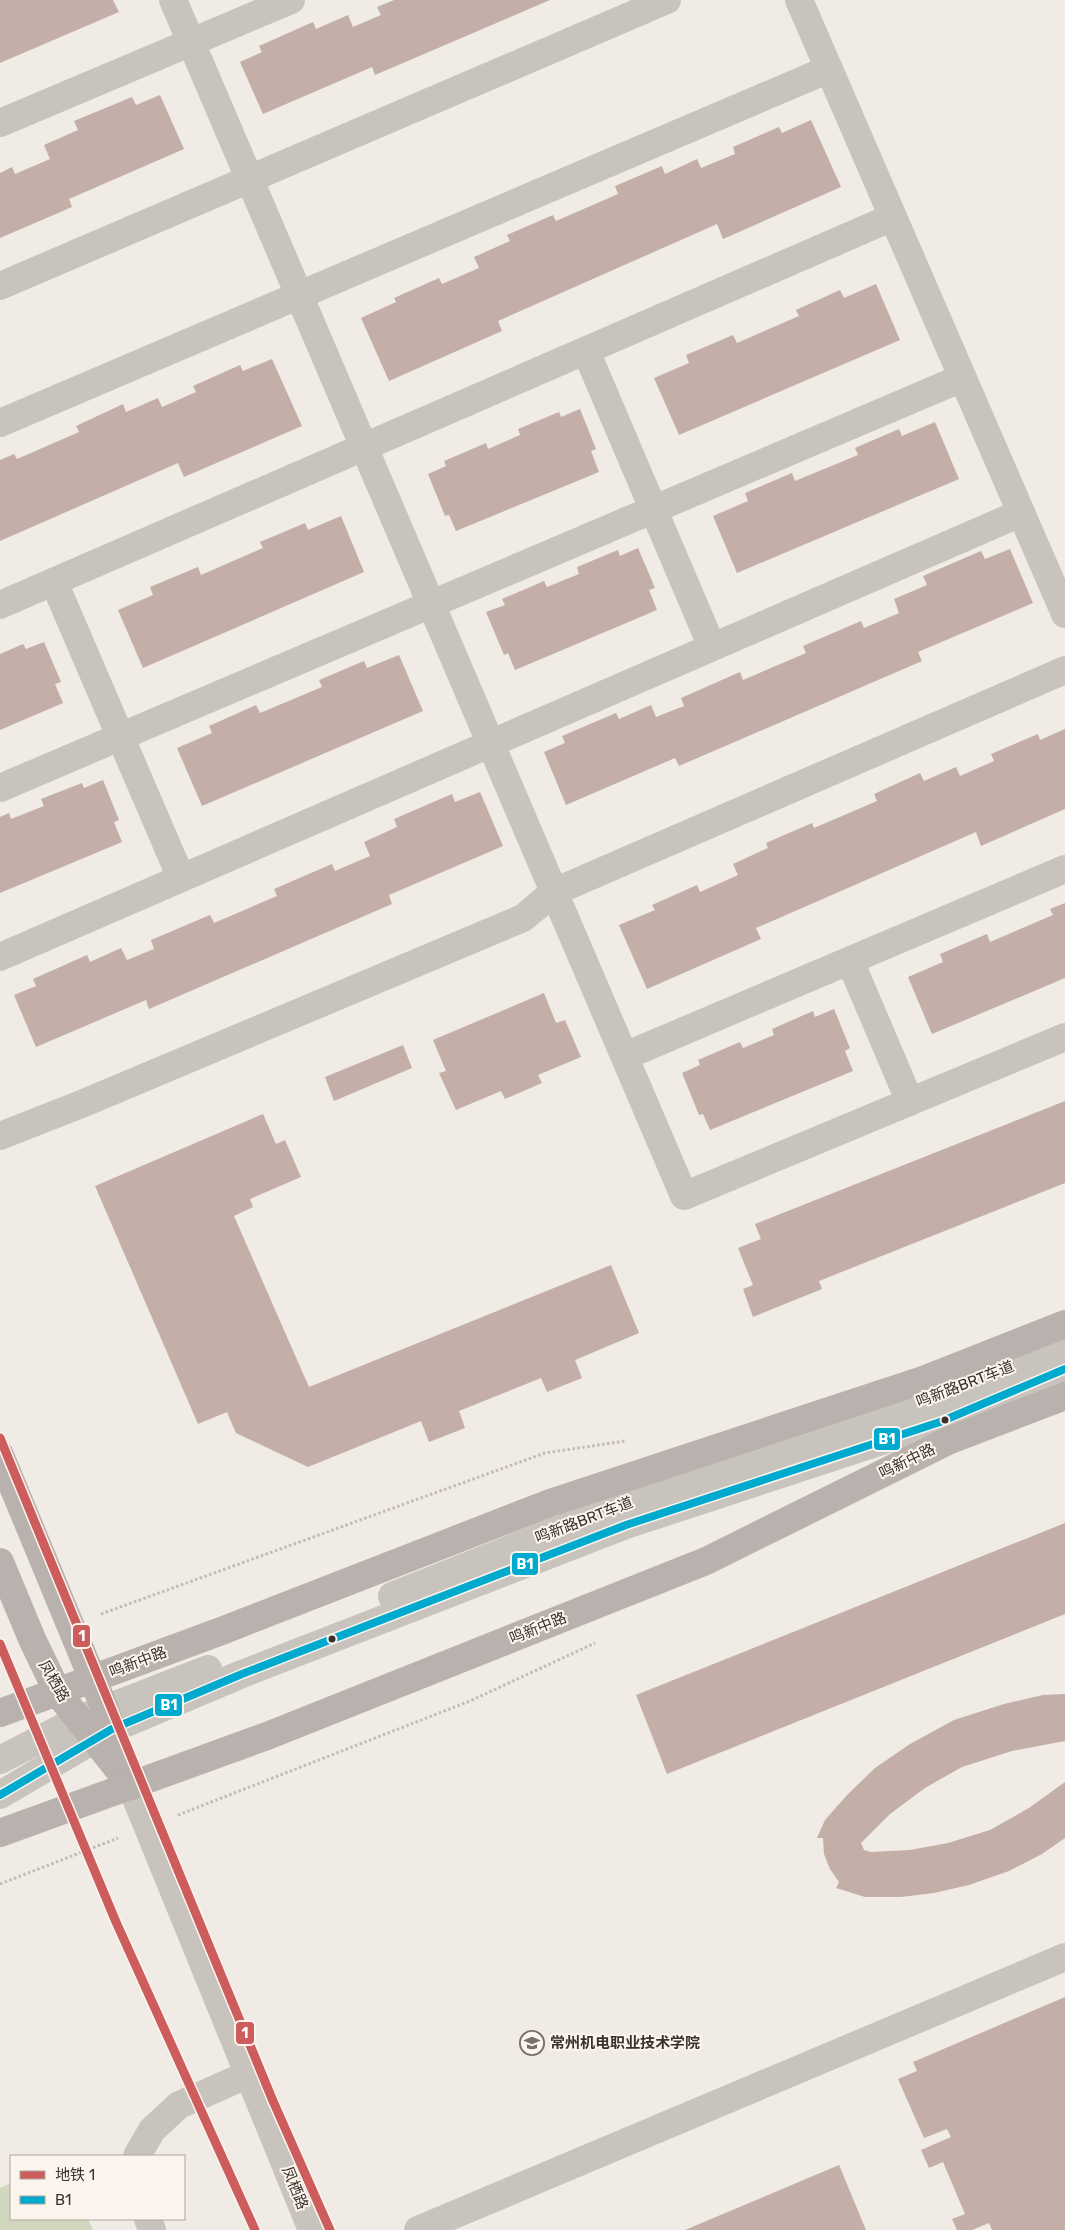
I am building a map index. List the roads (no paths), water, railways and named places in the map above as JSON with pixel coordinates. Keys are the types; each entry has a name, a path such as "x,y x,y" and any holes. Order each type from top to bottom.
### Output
{"main road":[{"name":"鸣新中路","path":"0,1713 58,1693 550,1502 923,1380 1065,1324"},
{"name":"鸣新中路","path":"0,1833 267,1736 706,1562 948,1441 1065,1396"},
{"name":"凤栖路","path":"0,1455 93,1679 98,1724 131,1786"},
{"name":"凤栖路","path":"0,1562 32,1639 58,1693 98,1724"}],"lane":[{"path":"173,0 684,1196 1065,1037"},
{"path":"0,123 291,0"},
{"path":"0,286 667,0"},
{"path":"799,0 1065,614"},
{"path":"0,423 829,69"},
{"path":"0,605 893,217"},
{"path":"586,351 712,647"},
{"path":"0,788 962,378"},
{"path":"0,957 1021,513"},
{"path":"54,582 181,878"},
{"path":"0,1136 84,1103 524,918 554,892 1065,670"},
{"path":"625,1056 1065,869"},
{"path":"850,960 910,1102"},
{"name":"鸣新路BRT车道","path":"0,1795 98,1724 613,1508 926,1399 1065,1345"},
{"name":"鸣新路BRT车道","path":"0,1760 242,1674 626,1525 940,1422 1065,1369"},
{"name":"凤栖路","path":"131,1786 312,2230"},
{"path":"418,2230 1065,1956"},
{"path":"138,2155 152,2130 179,2105 249,2074"}],"metro line":[{"name":"1","path":"0,1438 273,2101 330,2230"},
{"name":"1","path":"0,1644 116,1922 255,2230"}],"place":[{"name":"常州机电职业技术学院","path":"532,2043"}]}
